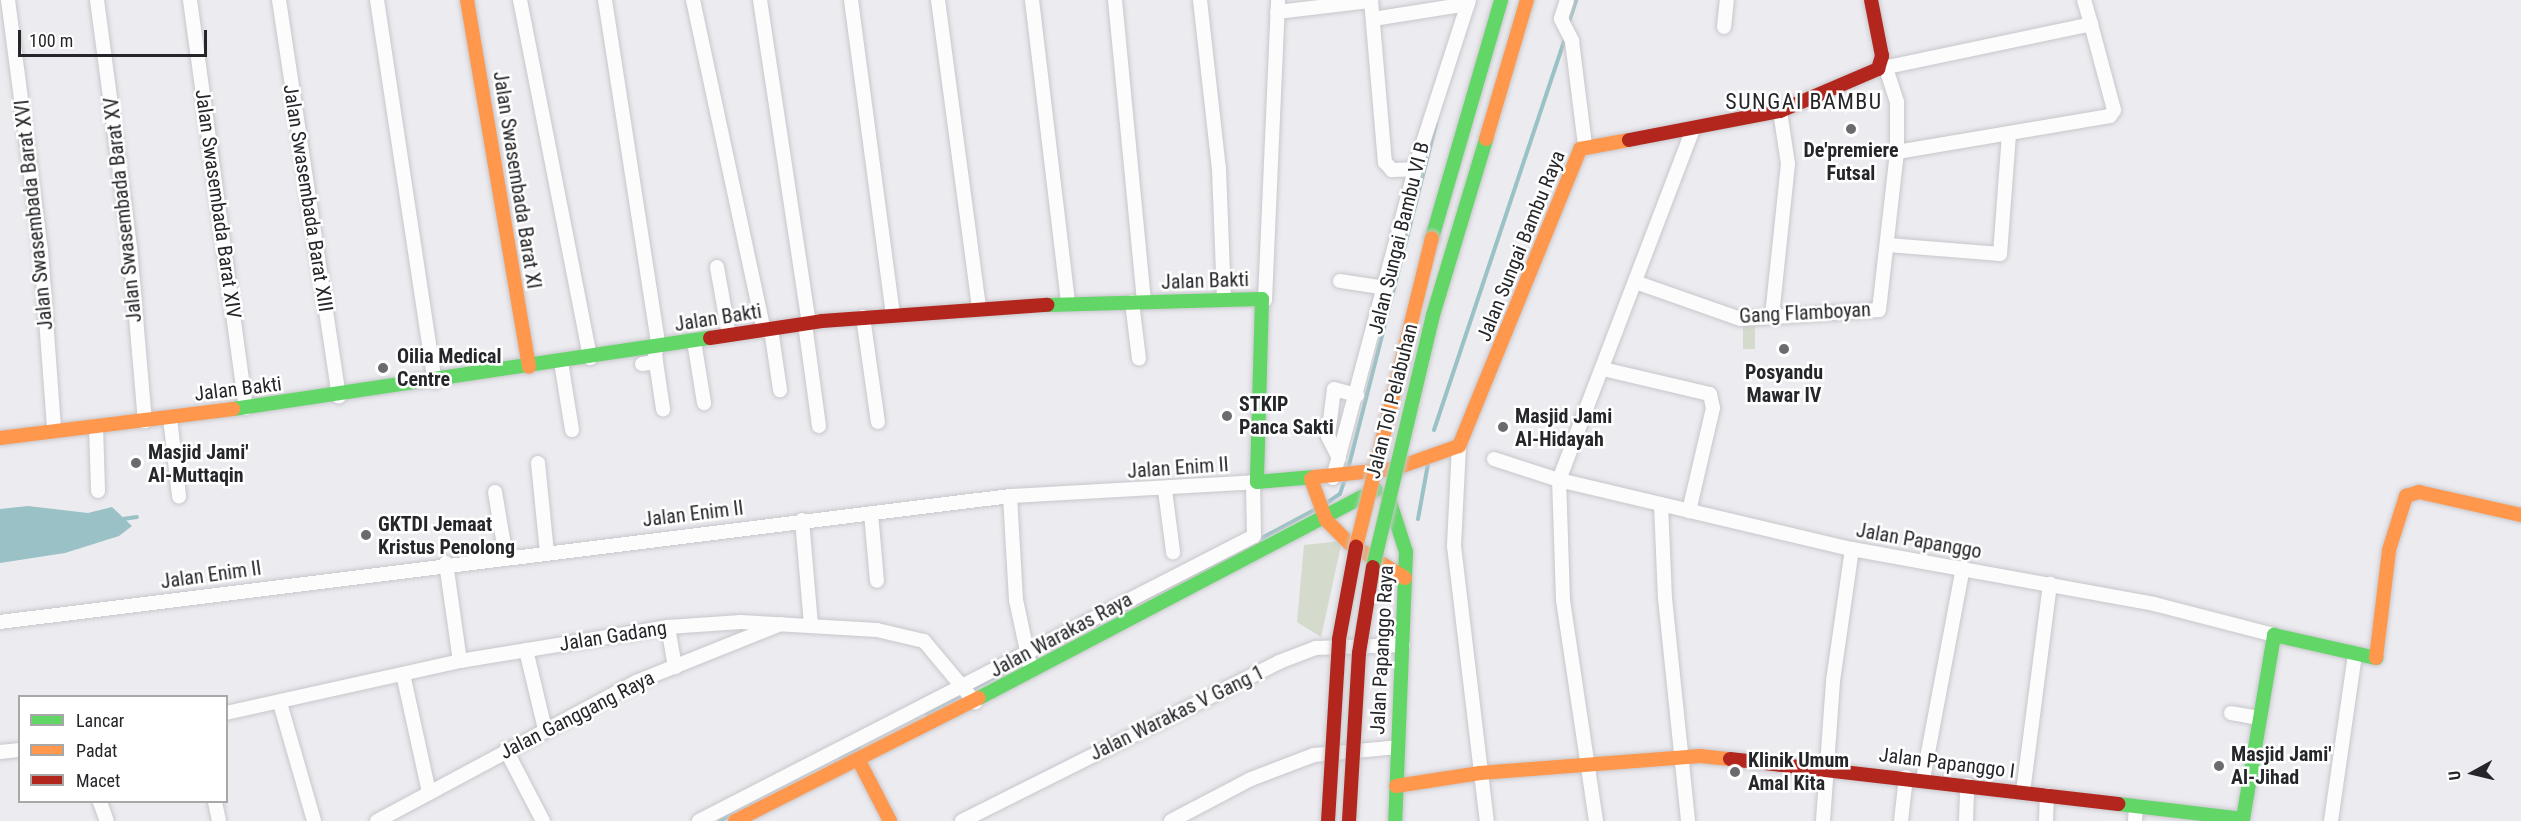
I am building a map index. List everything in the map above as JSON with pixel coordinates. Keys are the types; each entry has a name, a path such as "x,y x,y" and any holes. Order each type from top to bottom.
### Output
{"main road":[{"name":"Jalan Swasembada Barat XI","path":"467,0 529,367"},
{"name":"Jalan Tol Pelabuhan","path":"1328,821 1339,639 1350,569 1432,238 1501,0"},
{"name":"Jalan Tol Pelabuhan","path":"1349,821 1359,653 1377,553 1433,315 1527,0"},
{"path":"1871,0 1882,56 1882,69"},
{"name":"Jalan Sungai Bambu Raya","path":"1459,446 1574,159 1585,146 1692,132 1780,111 1882,69"},
{"name":"Jalan Bakti","path":"0,438 339,396 590,358 656,352 694,341 807,323 893,314 1068,303 1265,300 1255,482"},
{"path":"1383,486 1394,468 1459,446"},
{"name":"Jalan Enim II","path":"1255,482 1343,476 1394,468"},
{"path":"1311,479 1324,516 1349,543 1405,578"},
{"name":"Jalan Warakas Raya","path":"735,821 858,759 1027,661 1165,589 1324,516 1340,511 1383,486"},
{"name":"Jalan Papanggo Raya","path":"1383,486 1402,526 1405,578 1395,821"},
{"name":"Jalan Papanggo","path":"2274,635 2376,658 2401,499 2419,492 2521,515"},
{"path":"2243,820 2274,635"},
{"name":"Jalan Papanggo I","path":"1397,786 1480,773 1681,757 1824,767 2136,806 2181,816 2243,820"},
{"path":"858,759 890,821"}],"street":[{"name":"Jalan Swasembada Barat XVI","path":"8,0 41,251 54,430"},
{"name":"Jalan Swasembada Barat XV","path":"97,0 130,247 145,421"},
{"name":"Jalan Swasembada Barat XIV","path":"190,0 246,408"},
{"name":"Jalan Swasembada Barat XIII","path":"279,0 339,396"},
{"path":"377,0 435,382"},
{"path":"520,0 590,358"},
{"path":"605,0 663,409"},
{"path":"693,0 780,390"},
{"path":"760,0 807,323 819,426"},
{"path":"851,0 893,314"},
{"path":"938,0 980,309"},
{"path":"1032,0 1068,303"},
{"path":"1115,0 1138,302 1139,359"},
{"path":"1200,0 1219,169 1224,300"},
{"path":"1265,300 1277,6 1371,0 1385,162 1392,170 1415,169"},
{"path":"1567,0 1563,24 1572,40 1585,146"},
{"path":"1724,27 1727,0"},
{"path":"1897,152 2112,114 2084,0"},
{"path":"1373,19 1468,2"},
{"name":"Jalan Sungai Bambu VI B","path":"1343,476 1339,458 1386,288 1415,169 1468,2"},
{"path":"1882,69 2091,24"},
{"name":"Gang Flamboyan","path":"1638,283 1732,317 1876,312 1881,307 1897,152 1897,102 1882,69"},
{"path":"1772,316 1788,164 1780,111"},
{"path":"1596,821 1563,599 1559,480 1638,283 1692,132"},
{"path":"1889,245 2000,254 2009,134"},
{"path":"717,267 729,335"},
{"path":"1340,281 1386,288"},
{"path":"863,317 878,422"},
{"path":"694,341 704,403"},
{"path":"642,364 656,352"},
{"path":"561,362 572,430"},
{"path":"1603,369 1710,394 1713,408 1689,511"},
{"path":"1339,458 1328,436 1334,389 1356,394"},
{"path":"170,418 179,496"},
{"path":"96,426 98,491"},
{"path":"1459,446 1454,546 1487,821"},
{"name":"Jalan Papanggo","path":"1494,459 1559,480 1852,549 2050,584 2274,635"},
{"path":"538,463 546,553"},
{"path":"699,821 970,693 1165,589 1214,566 1255,535 1255,482"},
{"name":"Jalan Enim II","path":"0,622 446,563 546,553 1010,496 1165,490 1255,482"},
{"path":"1165,490 1173,552"},
{"path":"495,492 506,557"},
{"path":"1010,496 1027,661"},
{"path":"1661,504 1681,757 1689,821"},
{"path":"871,513 877,581"},
{"path":"802,520 811,624"},
{"path":"1823,821 1824,767 1852,549"},
{"path":"446,563 460,661"},
{"path":"1923,779 1963,568"},
{"path":"2023,792 2050,584"},
{"name":"Jalan Gadang","path":"228,713 280,703 460,661 668,627 783,623 877,630 924,641 970,693"},
{"name":"Jalan Ganggang Raya","path":"377,821 544,729 675,667 783,623"},
{"path":"668,627 675,667"},
{"name":"Jalan Warakas V Gang 1","path":"962,821 1279,662 1316,648 1403,645"},
{"path":"526,650 544,729"},
{"path":"2331,821 2355,654"},
{"path":"404,674 429,792"},
{"path":"280,703 314,821"},
{"path":"2231,713 2260,718"},
{"path":"1171,821 1251,779 1314,755 1398,747"},
{"path":"0,752 18,750"},
{"path":"506,750 543,821"},
{"path":"1901,821 1906,777"},
{"path":"1966,821 1967,785"},
{"path":"2046,821 2047,795"},
{"path":"101,803 107,821"},
{"path":"215,803 219,821"},
{"path":"2135,821 2136,806"}],"shaded area":[{"path":"1743,323 1755,323 1755,349 1743,349"},
{"path":"1342,541 1321,637 1297,622 1304,545"}],"water":[{"path":"28,506 88,513 112,507 132,526 119,536 65,553 0,563 0,509"}],"waterway":[{"path":"1568,25 1576,0"},
{"path":"1434,430 1566,35"},
{"path":"1348,469 1436,124"},
{"path":"1418,519 1428,464"},
{"path":"1325,504 1340,494 1345,479"},
{"path":"1193,575 1316,509"},
{"path":"123,519 137,517"},
{"path":"927,714 1007,670"},
{"path":"841,757 859,748"},
{"path":"720,821 731,815"}],"traffic: fast":[{"path":"1432,238 1501,0"},
{"path":"1373,567 1433,315 1486,139"},
{"path":"1047,305 1262,299 1257,482 1314,477"},
{"path":"233,409 710,338"},
{"path":"979,698 1376,490"},
{"path":"1388,496 1406,552 1395,821"},
{"path":"2118,804 2243,819 2274,635 2376,658"}],"traffic: slow":[{"path":"467,0 529,367"},
{"path":"1486,139 1527,0"},
{"path":"1314,477 1394,469 1459,446 1580,149 1629,140"},
{"path":"1356,547 1432,238"},
{"path":"0,438 233,409"},
{"path":"1311,479 1326,520 1349,543 1405,578"},
{"path":"2376,658 2389,550 2406,496 2419,492 2521,515"},
{"path":"735,821 979,698"},
{"path":"1396,786 1480,773 1700,756 1730,759"},
{"path":"858,759 890,821"}],"traffic: jam":[{"path":"1629,140 1780,111 1878,69 1882,56 1871,0"},
{"path":"710,338 822,321 1047,305"},
{"path":"1328,821 1339,639 1356,547"},
{"path":"1349,821 1359,653 1373,567"},
{"path":"1730,759 2118,804"}],"place":[{"name":"De'premiere Futsal","path":"1851,129"},
{"name":"Posyandu Mawar IV","path":"1784,349"},
{"name":"Oilia Medical Centre","path":"383,368"},
{"name":"STKIP Panca Sakti","path":"1227,416"},
{"name":"Masjid Jami Al-Hidayah","path":"1503,427"},
{"name":"Masjid Jami' Al-Muttaqin","path":"136,463"},
{"name":"GKTDI Jemaat Kristus Penolong","path":"366,535"},
{"name":"Masjid Jami' Al-Jihad","path":"2219,766"},
{"name":"Klinik Umum Amal Kita","path":"1735,772"}],"district":[{"name":"SUNGAI BAMBU","path":"1804,102"}]}
